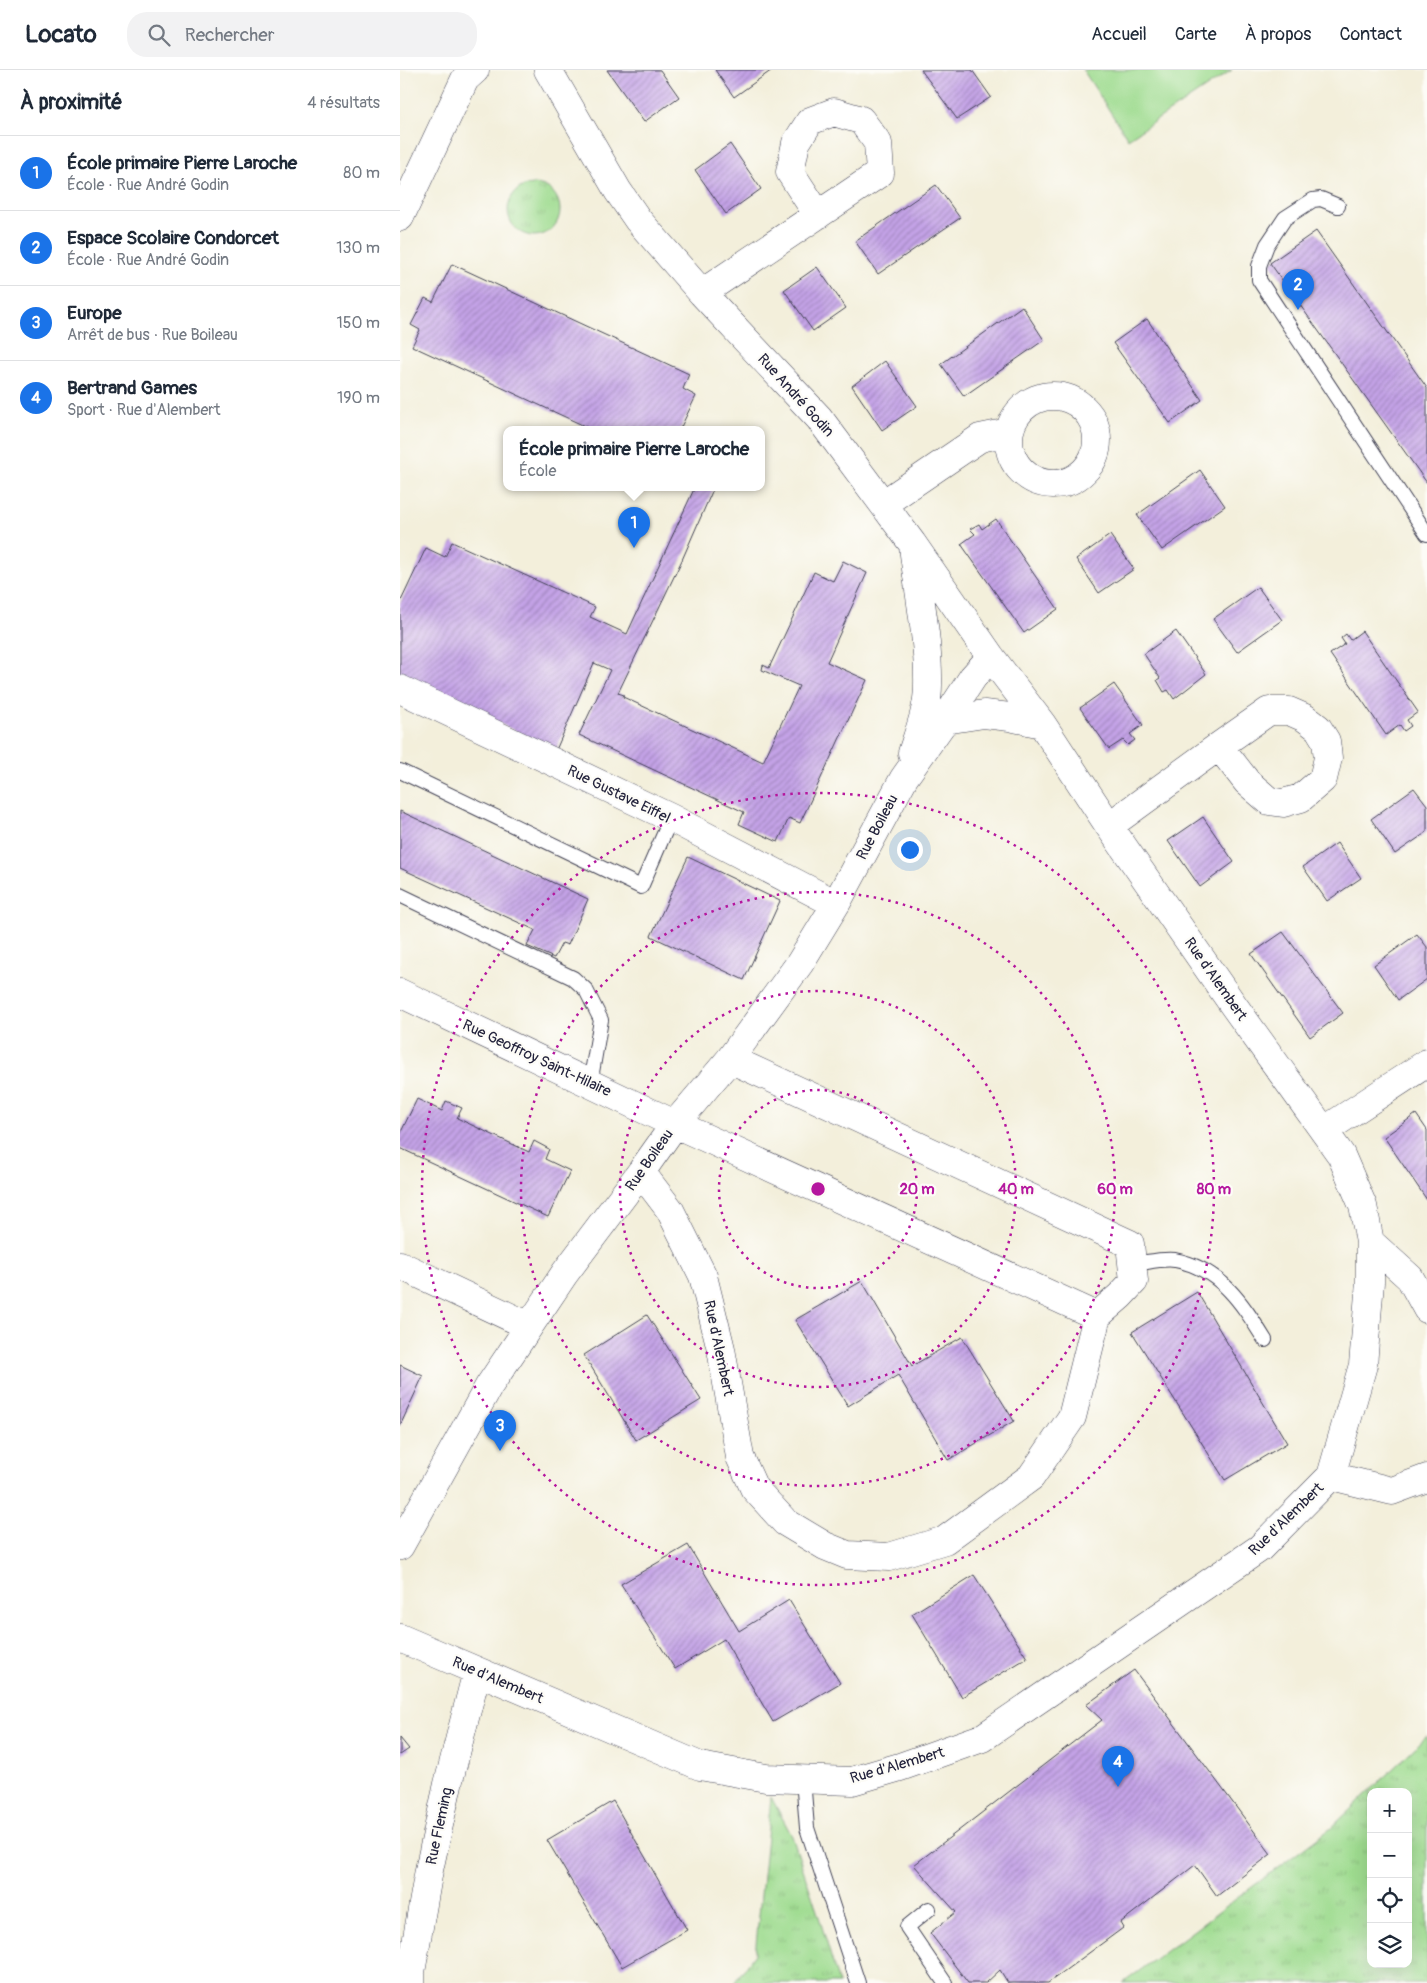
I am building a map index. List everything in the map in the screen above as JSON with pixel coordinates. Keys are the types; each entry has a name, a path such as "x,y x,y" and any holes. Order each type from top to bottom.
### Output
{"street":[{"path":"400,217 465,79 475,70"},
{"name":"Rue André Godin","path":"548,70 618,192 638,220 702,293 819,418 912,543 991,657 1042,724"},
{"path":"702,293 818,215"},
{"path":"883,504 980,438 1009,432"},
{"name":"Rue Boileau","path":"904,778 924,717 928,686 925,644 912,543"},
{"name":"Rue Boileau","path":"400,1546 489,1386 565,1273 641,1172 674,1124 730,1059 800,964 836,904 904,778 946,720 973,677 991,657"},
{"name":"Rue Gustave Eiffel","path":"400,689 671,818 836,904"},
{"path":"946,720 984,714 1042,724"},
{"name":"Rue d'Alembert","path":"400,1638 700,1766 766,1778 852,1781 900,1767 982,1738 1260,1548 1331,1476 1363,1365 1370,1282 1370,1242 1363,1206 1341,1155 1325,1130 1234,1006 1109,826 1042,724"},
{"path":"1109,826 1219,746"},
{"name":"Rue Geoffroy Saint-Hilaire","path":"400,993 674,1124"},
{"path":"674,1124 1097,1316 1134,1282 1130,1244 730,1059"},
{"path":"1325,1130 1427,1063"},
{"name":"Rue d'Alembert","path":"641,1172 670,1210 703,1276 721,1349 740,1457 754,1488 785,1522 825,1546 847,1555 889,1557 946,1540 1031,1476 1072,1417 1097,1316"},
{"path":"1370,1242 1410,1278 1427,1309"},
{"path":"400,1265 529,1326"},
{"name":"Rue d'Alembert","path":"1331,1476 1392,1491 1427,1478"},
{"name":"Rue Fleming","path":"411,1983 411,1972 431,1860 477,1671"}],"lane":[{"path":"1338,206 1321,199 1313,200 1285,218 1267,245 1259,266 1259,280 1427,534"},
{"path":"400,771 641,887 671,818"},
{"path":"400,895 573,978 586,990 601,1020 590,1084"},
{"path":"1132,1264 1174,1260 1202,1270 1221,1282 1241,1301 1265,1340"},
{"path":"803,1779 807,1828 858,1983"},
{"path":"929,1909 907,1927 944,1983"}],"green space":[{"path":"1083,70 1232,70 1128,139"},
{"path":"529,184 539,184 553,191 560,205 560,215 553,229 539,236 529,236 519,232 512,225 508,215 508,205 512,195 519,188"},
{"path":"1427,1736 1427,1983 1123,1983 1330,1829 1367,1794 1367,1968 1412,1968 1412,1788 1373,1788"},
{"path":"771,1797 792,1836 839,1983 734,1983 755,1954"}],"building":[{"path":"607,70 660,70 679,97 644,122"},
{"path":"715,70 772,70 734,97"},
{"path":"921,70 972,70 991,97 957,119"},
{"path":"730,144 761,189 726,214 695,170"},
{"path":"936,185 960,218 878,274 855,241"},
{"path":"1316,231 1427,388 1427,483 1270,263"},
{"path":"452,264 689,374 683,389 696,396 681,426 585,426 412,346 420,330 411,325 425,298 433,302"},
{"path":"817,267 846,308 813,331 784,290"},
{"path":"1022,306 1044,340 964,396 941,364"},
{"path":"1147,319 1202,400 1170,423 1113,343"},
{"path":"885,361 917,406 882,430 852,386"},
{"path":"1200,470 1225,506 1162,550 1137,515"},
{"path":"693,491 712,491 682,560 618,693 763,762 799,686 762,670 763,665 769,668 814,572 833,581 843,561 867,573 827,662 867,680 800,823 789,818 778,842 739,824 744,812 579,735 610,670 594,663 556,750 400,677 400,603 426,548 445,557 452,542 595,607 590,617 627,634"},
{"path":"996,519 1058,609 1024,633 961,544 975,534 970,529 979,524 982,529"},
{"path":"1110,535 1134,569 1099,593 1076,559"},
{"path":"1258,587 1282,620 1237,652 1213,619"},
{"path":"1176,631 1206,674 1174,699 1168,690 1164,692 1157,680 1160,678 1144,654"},
{"path":"1362,631 1418,712 1407,720 1411,726 1404,731 1400,725 1386,735 1330,654 1345,644 1341,638 1346,634 1350,640"},
{"path":"1114,684 1143,725 1130,734 1135,740 1128,745 1123,740 1109,749 1080,708"},
{"path":"1414,788 1427,805 1427,832 1395,854 1371,819"},
{"path":"400,811 588,899 568,945 562,943 554,958 527,946 535,930 400,868"},
{"path":"1203,817 1234,862 1200,887 1168,841"},
{"path":"1337,843 1361,878 1327,901 1303,867"},
{"path":"688,857 780,901 744,980 651,936"},
{"path":"1283,932 1343,1013 1310,1037 1251,954"},
{"path":"1417,934 1427,947 1427,979 1398,1000 1374,965"},
{"path":"417,1099 442,1111 446,1101 462,1108 457,1118 529,1152 534,1141 549,1149 545,1159 570,1171 548,1217 400,1148 400,1134"},
{"path":"1416,1114 1427,1130 1427,1200 1384,1137"},
{"path":"862,1281 912,1366 962,1337 1014,1421 948,1460 898,1375 848,1406 795,1320"},
{"path":"1197,1292 1287,1443 1225,1480 1132,1332"},
{"path":"647,1315 701,1400 636,1440 584,1355"},
{"path":"400,1365 423,1376 400,1426"},
{"path":"688,1545 739,1631 789,1600 840,1683 773,1722 724,1639 675,1669 621,1584"},
{"path":"974,1575 1027,1658 962,1697 912,1614"},
{"path":"1134,1670 1271,1854 1217,1896 1195,1865 1120,1923 1123,1928 1048,1983 1008,1983 1000,1970 986,1983 968,1983 930,1933 956,1912 914,1865 1102,1720 1086,1705"},
{"path":"400,1738 409,1749 400,1755"},
{"path":"613,1801 687,1930 622,1967 547,1840"}],"place":[{"name":"Espace Scolaire Condorcet","path":"1298,310"},
{"name":"École primaire Pierre Laroche","path":"634,548"},
{"name":"Europe","path":"500,1451"},
{"name":"Bertrand Games","path":"1118,1787"}]}
